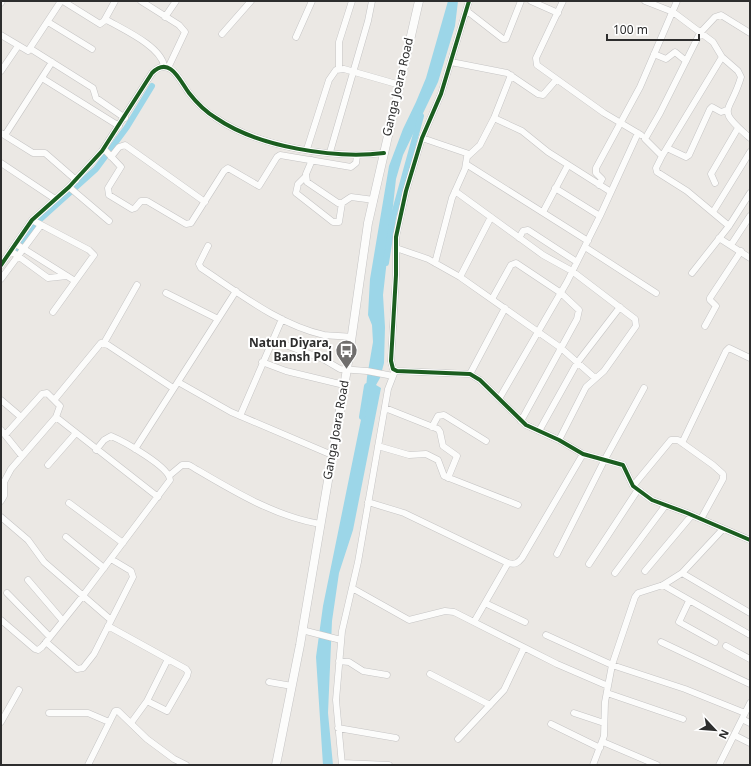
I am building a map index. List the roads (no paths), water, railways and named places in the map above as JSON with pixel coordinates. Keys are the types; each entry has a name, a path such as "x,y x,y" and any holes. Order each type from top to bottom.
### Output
{"main road":[{"name":"Ganga Joara Road","path":"276,765 292,686 347,369 368,223 419,1"}],"street":[{"path":"30,49 62,1 98,23 103,23 116,1"},
{"path":"141,1 179,25 185,32 166,67"},
{"path":"165,17 176,1"},
{"path":"222,34 251,1"},
{"path":"296,37 312,1"},
{"path":"340,68 339,42 352,1"},
{"path":"330,152 354,72 372,1"},
{"path":"389,765 342,764 336,700 341,640 352,588 388,389 394,373 391,366 396,275 396,237 406,191 422,138 441,94 469,1"},
{"path":"466,11 503,39 506,39 521,1"},
{"path":"531,1 558,13"},
{"path":"563,1 535,62 540,68 556,80 620,123 638,133 662,156"},
{"path":"645,1 673,12 713,42 722,57 738,71 741,77 727,110 730,120 750,138"},
{"path":"599,185 602,179 596,173 596,168 640,86 673,12 676,1"},
{"path":"645,139 700,33 714,17 721,15 750,33"},
{"path":"105,19 147,44 162,59 166,67 175,72 191,95 219,120 261,140 307,149 357,156 384,153"},
{"path":"48,22 92,49"},
{"path":"1,35 25,50 30,49 93,88 96,98 125,118"},
{"path":"1,71 18,46"},
{"path":"654,54 666,59 675,52 686,61"},
{"path":"722,57 656,168 657,172 687,191 729,226"},
{"path":"52,62 3,134 33,153 44,153 76,180"},
{"path":"451,62 511,75 538,94 543,95 556,80"},
{"path":"1,279 20,247 32,220 70,187 104,149 125,118 152,73 156,69 166,67"},
{"path":"307,149 332,73 340,68 400,85"},
{"path":"435,263 455,192 469,154 480,145 494,118 511,75"},
{"path":"42,78 119,126"},
{"path":"667,148 686,158 689,155 710,109 712,107 721,112 727,110"},
{"path":"494,118 522,132 548,152 611,192"},
{"path":"715,183 711,174 738,128"},
{"path":"499,399 561,293 587,244 638,133"},
{"path":"422,138 469,154"},
{"path":"111,157 119,147 125,145 205,202"},
{"path":"104,149 120,167 108,188 109,195 129,209 135,208 141,201 144,200 188,224 191,223 228,168 259,186 277,157 280,155 351,167 356,163 357,156"},
{"path":"713,212 750,152"},
{"path":"312,160 305,177 298,184 296,193 333,222 339,222 341,219 342,203"},
{"path":"1,163 55,199"},
{"path":"466,164 543,212 656,293"},
{"path":"543,212 568,165"},
{"path":"305,177 311,184 338,203 342,203 350,197 374,200"},
{"path":"70,187 110,221"},
{"path":"555,188 600,216"},
{"path":"455,192 547,258 572,272 635,319 636,326 604,371 586,387 559,440"},
{"path":"692,273 729,226 750,193"},
{"path":"731,245 750,216"},
{"path":"460,277 491,217"},
{"path":"32,220 88,250 94,255 53,312"},
{"path":"1,265 15,254 41,225"},
{"path":"744,225 750,230"},
{"path":"519,238 523,231 528,230 577,262"},
{"path":"720,238 750,258"},
{"path":"208,246 199,264 201,268 236,292 282,319 313,332 352,337"},
{"path":"20,247 75,281"},
{"path":"396,248 435,263 460,277 561,348 595,378"},
{"path":"705,326 716,306 710,298 740,252"},
{"path":"15,254 48,278 67,276"},
{"path":"492,299 511,265 516,263 561,293 580,310 577,319 521,421"},
{"path":"104,343 137,285"},
{"path":"134,449 236,292"},
{"path":"166,293 218,319"},
{"path":"539,431 577,363 620,307"},
{"path":"470,374 505,308"},
{"path":"240,416 262,362 282,319"},
{"path":"272,340 323,359 340,369 382,373 470,374 480,380 521,421 583,454 623,465 635,489 657,503 692,515 750,540"},
{"path":"55,400 98,344 104,343 174,388"},
{"path":"682,442 726,351 729,348 733,349 750,358"},
{"path":"262,362 286,371 344,385"},
{"path":"178,382 226,410 332,455"},
{"path":"557,554 644,388"},
{"path":"1,501 4,496 2,481 56,417 60,406 47,393 42,394 21,417 3,432 22,456"},
{"path":"1,400 21,417"},
{"path":"385,408 432,427 440,432 443,446 457,456 448,478"},
{"path":"432,427 438,416 444,415 486,441"},
{"path":"56,417 96,450 158,497"},
{"path":"48,465 76,434"},
{"path":"96,450 104,440 111,436 134,449 170,475"},
{"path":"589,564 635,489 671,440 674,439 682,442 723,474 723,479 701,519"},
{"path":"378,446 409,456 426,454 438,460 442,472 448,478 518,505"},
{"path":"368,502 404,513 508,563 517,563 522,558 583,454"},
{"path":"1,620 38,650 82,597 158,497 170,480 170,475 182,465 190,465 238,493 296,519 320,524"},
{"path":"69,503 123,543"},
{"path":"615,573 665,506"},
{"path":"645,571 692,515"},
{"path":"1,517 28,540 44,562 110,623 168,660 186,669 187,676 167,711 147,701"},
{"path":"593,765 602,745 606,693 612,665 634,597 638,593 663,585 682,573 723,529"},
{"path":"66,537 104,568"},
{"path":"7,593 48,639 80,670 94,654 133,574 111,559"},
{"path":"474,622 508,563"},
{"path":"682,573 750,613"},
{"path":"28,580 63,621"},
{"path":"663,585 750,634"},
{"path":"352,588 409,620 449,611 524,648 608,686"},
{"path":"689,601 679,622 715,642"},
{"path":"485,603 525,622"},
{"path":"302,630 341,640"},
{"path":"546,635 612,665 685,689 743,716 750,723"},
{"path":"661,642 750,684"},
{"path":"726,646 750,658"},
{"path":"458,739 504,690 524,648"},
{"path":"131,723 147,701 168,660"},
{"path":"339,661 350,662 363,671 387,675"},
{"path":"430,674 490,705"},
{"path":"269,682 292,686"},
{"path":"1,722 19,690"},
{"path":"606,693 683,718"},
{"path":"720,765 750,703"},
{"path":"88,765 112,713 118,711 147,739 174,759 186,765"},
{"path":"49,713 88,713 109,722"},
{"path":"574,713 604,723"},
{"path":"551,724 657,765"},
{"path":"338,728 396,738"},
{"path":"734,735 750,744"}],"water":[{"path":"448,1 458,1 455,26 438,82 403,155 396,179 383,295 385,327 384,363 380,378 376,385 381,388 353,530 339,573 332,621 328,713 333,765 323,765 316,657 323,606 365,400 373,342 372,325 368,315 370,279 389,166 403,129 426,78"}],"waterway":[{"path":"18,251 36,223 96,169 127,127 152,86"},
{"path":"386,263 393,218 421,116"},
{"path":"362,417 367,386"}],"place":[{"name":"Natun Diyara, Bansh Pol","path":"347,370"}]}
